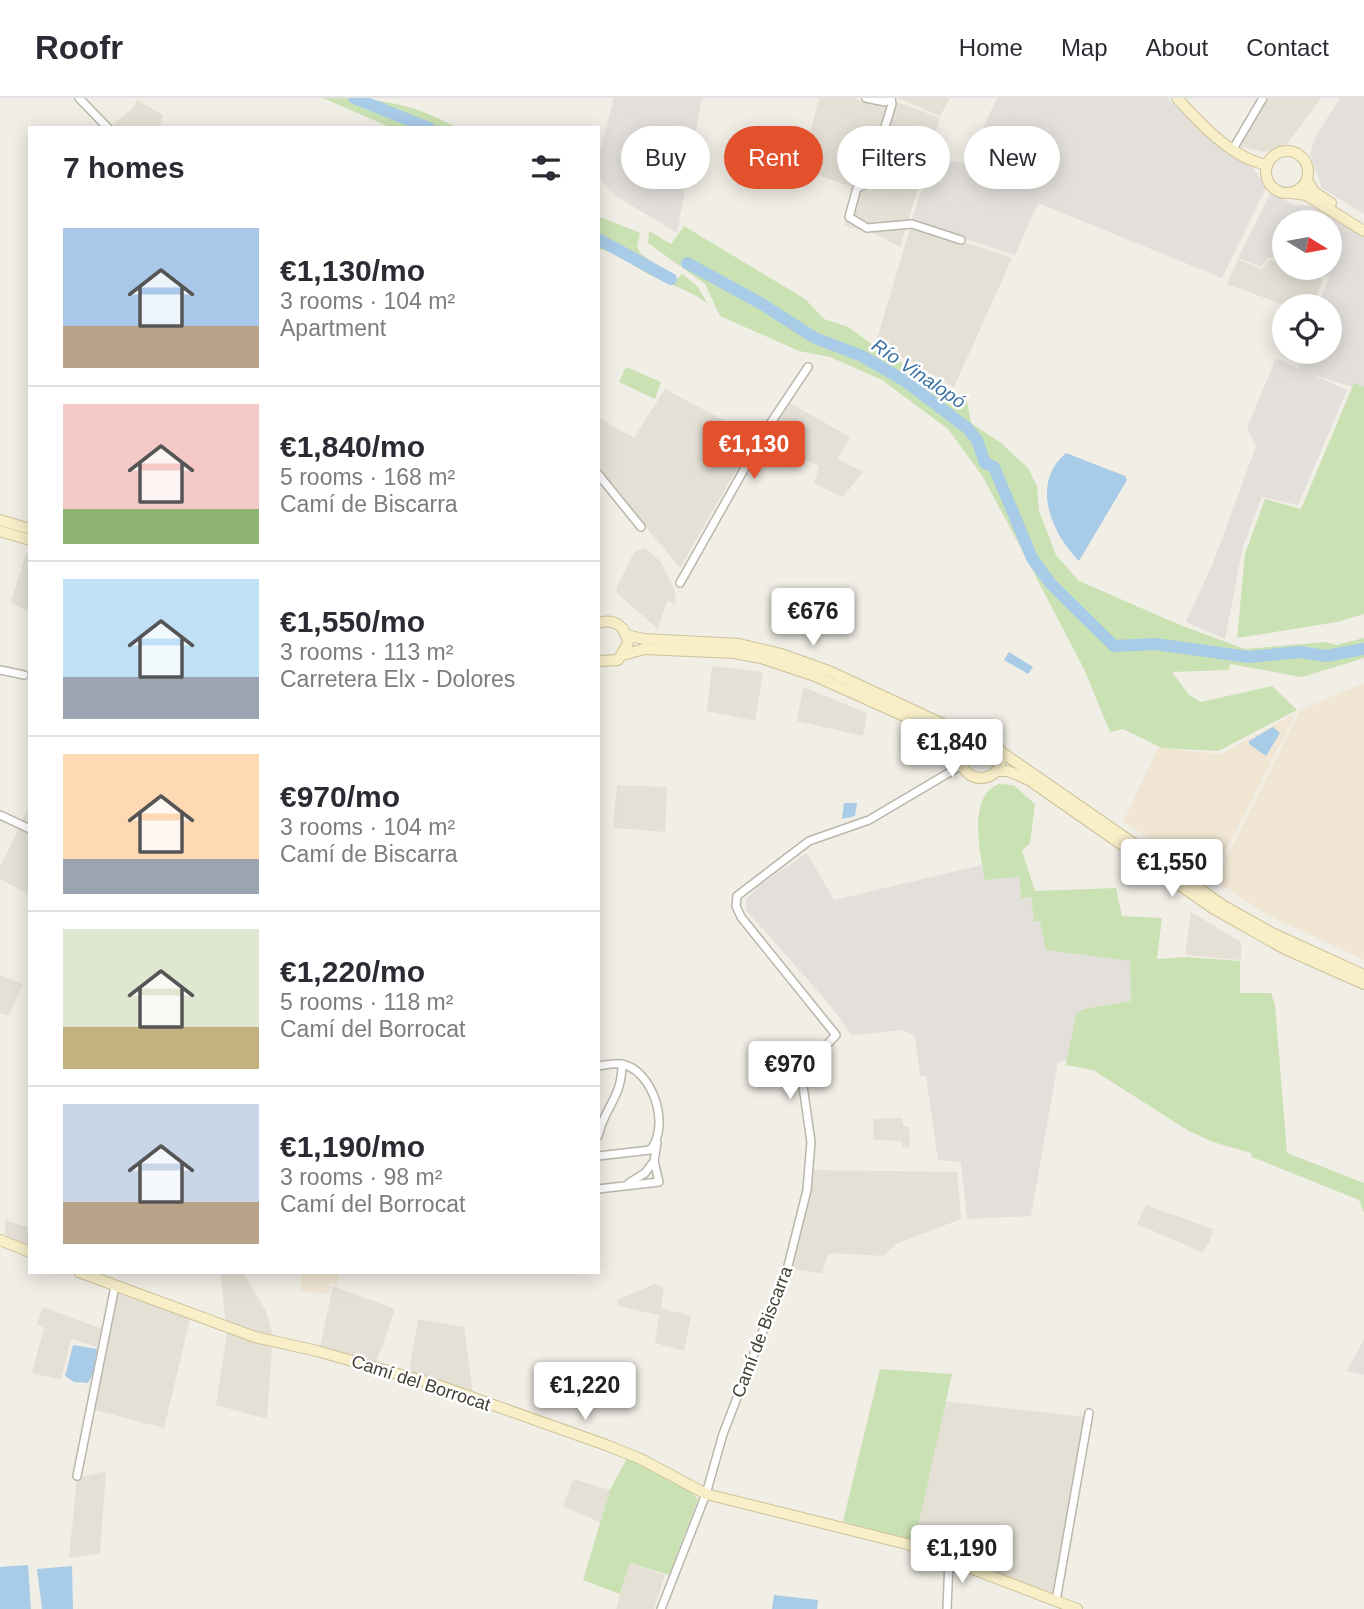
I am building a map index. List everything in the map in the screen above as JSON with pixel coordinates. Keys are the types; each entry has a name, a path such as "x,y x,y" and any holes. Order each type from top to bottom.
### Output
{"main road":[{"path":"1177,98 1210,132 1233,149 1255,163 1268,165"},
{"path":"1364,223 1323,198 1307,180 1307,165 1293,152 1279,153 1268,165 1266,176 1271,186 1282,193 1306,195 1364,231"},
{"path":"1293,193 1307,180"},
{"path":"0,520 28,528"},
{"path":"0,531 28,539"},
{"path":"600,623 615,622 626,635 628,643 623,655"},
{"path":"626,635 644,639 739,644 781,654 831,672 975,739 992,741 1000,751 1224,906 1272,933 1364,975"},
{"path":"600,661 611,663 623,655 644,649 761,657 815,676 944,734 958,746 969,774 979,778 996,771 1008,771 1029,780 1174,882 1245,928 1364,984"},
{"path":"962,759 966,744 975,739"},
{"path":"996,771 1000,764 1000,751"},
{"path":"0,1240 28,1251"},
{"name":"Camí del Borrocat","path":"98,1276 116,1286 255,1337 317,1351 437,1385 606,1445 641,1459 706,1494 907,1544 1077,1609"}],"street":[{"path":"79,98 105,126"},
{"path":"866,98 885,102 891,98 892,104 868,183 858,188 849,217 867,228 912,224 961,240"},
{"path":"1233,149 1264,98"},
{"path":"680,583 768,427 808,367"},
{"path":"600,476 641,527"},
{"path":"0,670 24,676"},
{"name":"Camí de Biscarra","path":"662,1609 706,1494 723,1434 788,1266 807,1190 811,1142 801,1072 836,1035 741,917 737,896 809,841 869,820 962,759"},
{"path":"0,815 28,828"},
{"path":"600,1066 622,1064 638,1074 651,1090 659,1107 654,1160 659,1182 600,1189"},
{"path":"600,1127 621,1090 622,1064"},
{"path":"600,1156 641,1153 650,1150 657,1143"},
{"path":"624,1186 645,1173 654,1160"},
{"path":"77,1476 116,1286"},
{"path":"1056,1601 1089,1413"},
{"path":"947,1609 949,1561"}],"shaded area":[{"path":"614,98 702,98 697,126 621,126 621,189 685,189 677,233 614,195 600,178 600,151"},
{"path":"819,98 852,98 883,108 897,102 940,118 938,126 837,126 837,182 823,177 823,126 812,126"},
{"path":"898,98 950,98 940,116"},
{"path":"997,98 1167,98 1224,150 1254,169 1266,188 1222,278 1038,203 1015,255 911,221 922,189 950,189 950,162 964,162 964,189 1060,189 1060,126 984,126"},
{"path":"1269,98 1321,98 1285,147 1263,152 1238,146"},
{"path":"1340,98 1364,98 1364,214 1322,188 1310,154 1316,136"},
{"path":"137,100 163,115 160,126 113,126 133,108"},
{"path":"852,189 918,189 900,247 873,233 844,226"},
{"path":"1271,192 1292,204 1322,210 1272,210 1272,258 1269,257 1261,267 1238,258"},
{"path":"1342,222 1364,235 1364,391 1309,373 1347,390 1298,505 1262,497 1243,546 1225,639 1186,622 1213,563 1256,446 1247,428 1274,364 1289,364 1299,369 1299,364 1342,364 1342,294 1323,294 1328,280 1342,280"},
{"path":"911,225 1012,258 954,387 876,342"},
{"path":"1238,259 1261,269 1272,261 1272,280 1323,280 1317,294 1272,294 1272,300 1227,284"},
{"path":"665,389 755,437 680,568 600,471 600,419 634,438"},
{"path":"790,403 850,437 837,459 863,472 843,497 814,484 819,466 764,441"},
{"path":"645,548 661,562 674,589 676,604 667,601 658,629 618,594 616,589 634,552"},
{"path":"26,554 28,554 28,612 11,602"},
{"path":"712,666 763,672 755,721 707,711"},
{"path":"1364,683 1364,960 1270,916 1215,881 1300,710"},
{"path":"803,687 867,713 863,736 797,721"},
{"path":"1296,713 1211,880 1123,821 1158,748 1221,754"},
{"path":"617,785 667,787 665,832 613,828"},
{"path":"28,809 28,894 0,879 0,867"},
{"path":"807,853 834,900 982,865 985,880 1019,877 1021,897 1031,897 1034,921 1040,921 1046,950 1130,961 1132,1001 1083,1009 1067,1060 1058,1062 1031,1216 967,1219 961,1162 938,1160 926,1076 920,1076 915,1036 903,1030 852,1035 829,1004 746,910 746,899 763,883"},
{"path":"1191,912 1241,942 1241,960 1185,955"},
{"path":"0,975 23,984 8,1016 0,1013"},
{"path":"902,1118 903,1126 909,1127 910,1147 902,1148 901,1141 873,1140 873,1119"},
{"path":"813,1170 957,1172 961,1219 896,1244 883,1256 829,1253 822,1273 790,1269"},
{"path":"1146,1205 1213,1229 1209,1243 1202,1252 1137,1224"},
{"path":"5,1220 28,1227 28,1245 5,1235"},
{"path":"220,1274 244,1274 266,1311 273,1336 267,1419 216,1405 227,1333"},
{"path":"302,1274 339,1274 337,1285 331,1283 329,1294 300,1291"},
{"path":"654,1284 664,1287 661,1308 691,1316 684,1351 655,1343 659,1315 618,1306 617,1300"},
{"path":"333,1286 395,1309 376,1363 320,1347"},
{"path":"117,1293 190,1319 164,1428 91,1409"},
{"path":"43,1307 102,1329 98,1347 71,1339 61,1380 32,1373 44,1328 37,1324"},
{"path":"418,1319 464,1327 473,1393 409,1372"},
{"path":"1364,1339 1364,1375 1347,1371"},
{"path":"945,1401 1084,1417 1054,1594 914,1544"},
{"path":"106,1471 100,1553 69,1558 77,1478"},
{"path":"573,1479 610,1490 600,1522 563,1506"},
{"path":"630,1563 665,1575 654,1609 616,1609"}],"green space":[{"path":"323,98 392,103 424,112 453,126 387,126"},
{"path":"600,217 640,233 637,246 640,253 676,280 682,274 697,286 708,304 687,291 600,249"},
{"path":"684,226 805,299 824,319 848,327 877,348 967,401 971,423 1001,443 1028,468 1037,486 1039,511 1056,555 1079,581 1180,625 1245,649 1327,642 1336,645 1364,638 1364,658 1302,677 1230,664 1229,670 1172,672 1189,695 1201,702 1272,686 1297,710 1218,751 1162,748 1123,729 1110,732 1085,671 983,477 948,429 882,380 830,357 799,351 720,316 705,284 648,243 649,231 671,244"},
{"path":"626,367 661,382 655,399 619,382"},
{"path":"1354,383 1364,387 1364,614 1337,622 1237,638 1245,554 1265,499 1301,509"},
{"path":"999,784 1013,785 1035,804 1030,843 1022,851 1035,891 1116,888 1122,916 1162,918 1157,959 1186,957 1240,961 1240,993 1271,993 1275,1005 1287,1153 1364,1183 1364,1213 1359,1200 1252,1157 1251,1153 1213,1142 1189,1131 1093,1070 1066,1065 1076,1014 1083,1009 1131,1001 1130,961 1046,950 1040,921 1034,922 1031,897 1021,898 1019,877 985,880 979,842 979,813 989,790"},
{"path":"880,1369 952,1374 914,1544 843,1521"},
{"path":"627,1458 690,1491 698,1499 669,1575 630,1563 620,1594 583,1580 610,1490"}],"water":[{"path":"1066,453 1125,476 1127,480 1079,561 1060,537 1048,508 1049,479 1055,465"},
{"path":"1009,652 1033,667 1028,674 1004,660"},
{"path":"1273,727 1280,733 1266,756 1249,744 1249,741"},
{"path":"844,803 857,803 855,816 842,819"},
{"path":"73,1345 97,1349 94,1371 88,1383 74,1382 65,1376"},
{"path":"28,1565 31,1609 0,1609 0,1567"},
{"path":"72,1566 73,1609 42,1609 37,1569"},
{"path":"774,1595 818,1600 817,1609 772,1609"}],"waterway":[{"path":"354,98 424,126"},
{"path":"600,240 671,279"},
{"name":"Río Vinalopó","path":"687,263 762,304 815,338 862,356 905,381 967,428 977,440 985,463 994,467 1032,558 1050,583 1114,646 1155,644 1249,657 1299,652 1326,656 1364,649"}]}
